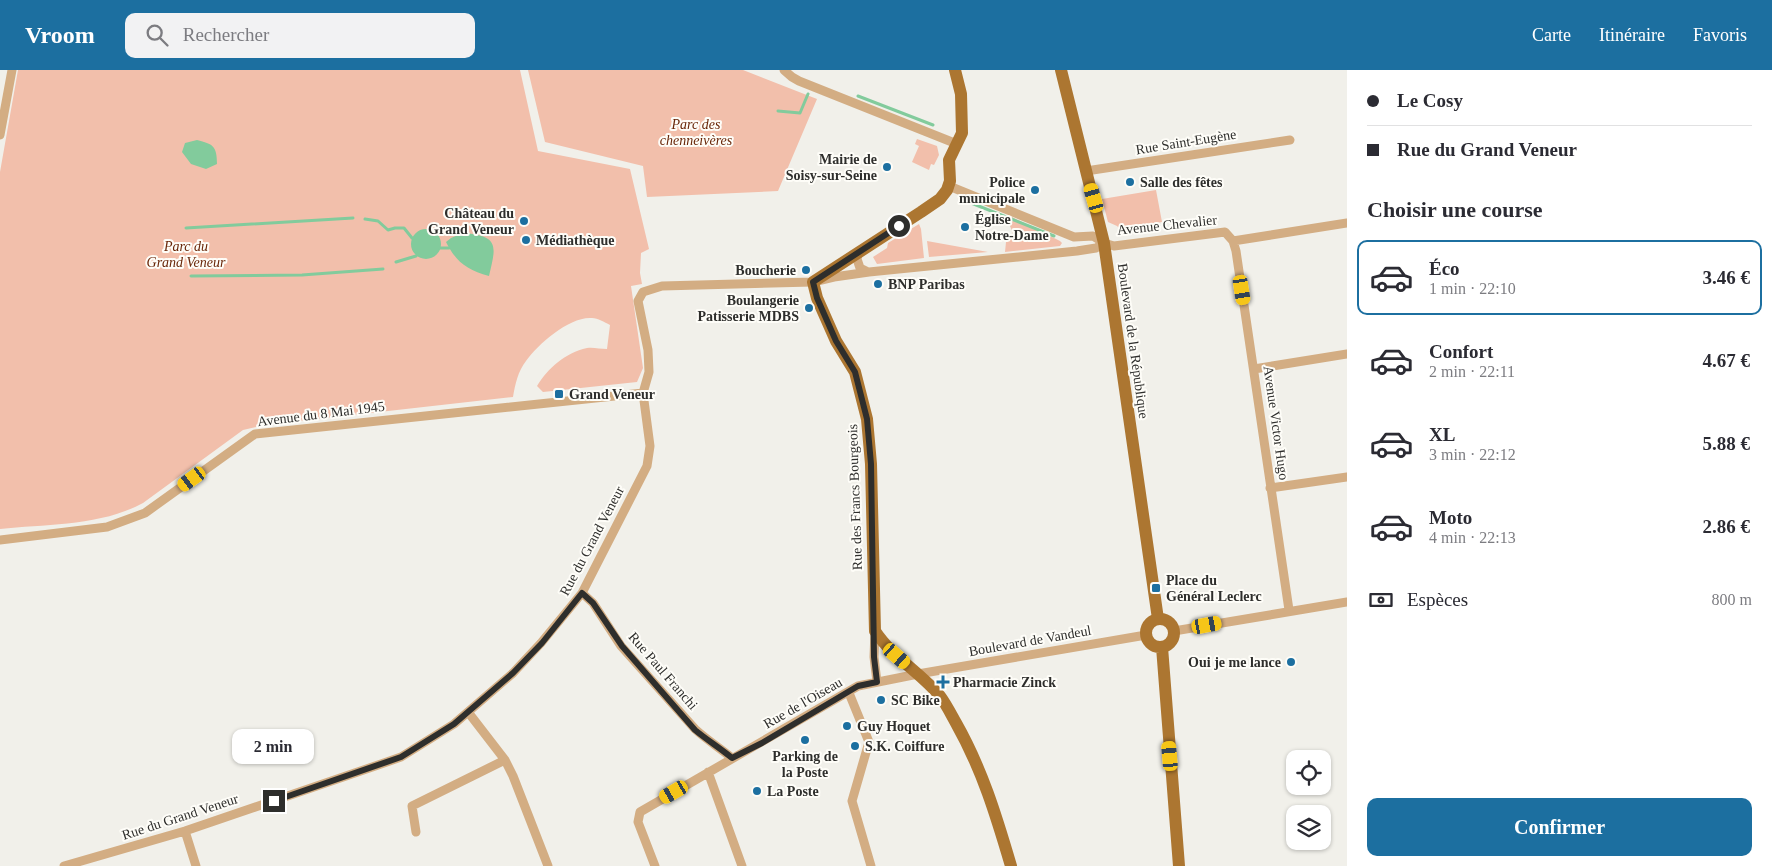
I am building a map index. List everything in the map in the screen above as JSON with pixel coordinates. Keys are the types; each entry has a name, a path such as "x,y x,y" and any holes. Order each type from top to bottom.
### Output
{"main road":[{"path":"813,282 940,199 949,186 949,160 962,133 961,94 955,70"},
{"name":"Boulevard de la République","path":"1061,70 1104,243 1158,619"},
{"name":"Rue des Francs Bourgeois","path":"813,282 817,298 836,341 855,372 867,419 871,464 875,631"},
{"path":"1158,619 1167,621 1174,631 1170,642 1162,647 1152,644 1146,635 1150,624 1158,619"},
{"path":"875,631 884,644 940,696 964,737 984,781 1011,866"},
{"path":"1162,647 1179,866"}],"street":[{"path":"0,135 12,70"},
{"path":"784,70 792,77 829,93 958,144"},
{"name":"Rue Saint-Eugène","path":"1086,171 1290,140"},
{"path":"949,186 1074,237 1093,236 1104,243"},
{"name":"Avenue Chevalier","path":"1104,243 1114,246 1225,232 1233,241 1347,223"},
{"path":"1074,237 1076,251"},
{"name":"Avenue Victor Hugo","path":"1233,241 1254,369 1289,610"},
{"name":"Rue du Grand Veneur","path":"64,866 185,831 401,757 454,724 513,673 542,643 582,593 647,466 650,446 643,393 649,372 648,350 638,302 643,292 662,286 813,282 869,272 1076,251 1096,248 1104,243"},
{"path":"859,252 857,259 860,268 869,272"},
{"path":"1254,369 1347,354"},
{"name":"Avenue du 8 Mai 1945","path":"0,540 108,528 145,513 255,434 643,393"},
{"path":"1270,488 1347,477"},
{"name":"Rue Paul Franchi","path":"582,593 593,603 622,646 695,730 732,758"},
{"path":"1174,631 1289,610 1347,602"},
{"name":"Rue des Francs Bourgeois","path":"875,631 874,657 877,682"},
{"name":"Boulevard de Vandeul","path":"918,674 1146,635"},
{"name":"Rue de l'Oiseau","path":"655,866 638,822 640,812 858,686 918,674"},
{"path":"849,692 869,742 852,801 871,866"},
{"path":"468,712 505,760 548,866"},
{"path":"416,832 412,806 505,760"},
{"path":"708,772 742,866"},
{"path":"185,831 196,866"}],"green space":[{"name":"Parc du Grand Veneur","path":"18,70 520,70 538,151 630,169 649,249 641,253 640,273 642,284 631,286 643,368 637,382 543,392 537,386 546,373 564,357 587,348 607,349 610,325 592,318 574,321 555,332 531,354 519,374 513,397 264,425 243,430 143,503 127,511 73,523 0,529 0,172"},
{"name":"Parc des chenneivères","path":"528,70 743,70 817,99 778,191 647,197 643,166 545,142"},
{"path":"917,139 937,146 939,155 934,165 931,164 929,170 912,162 919,146 915,144"},
{"path":"1156,190 1162,222 1120,229 1108,222 1102,199"},
{"path":"1012,217 1062,243 1060,246 1005,252 1006,242 1010,240 1013,233 1010,226"},
{"path":"919,224 924,258 877,264 873,257 887,248 888,243"},
{"path":"927,241 988,252 929,257"}],"shaded area":[{"path":"197,140 213,147 216,153 217,164 206,169 191,164 182,152 185,143"},
{"path":"426,229 437,233 441,244 437,255 426,259 415,255 411,244 415,233"},
{"path":"463,233 484,237 492,244 494,250 489,276 468,268 458,260 450,249 446,242"}],"waterway":[{"path":"778,111 800,113 808,94"},
{"path":"858,96 933,125"},
{"path":"961,199 1054,236"},
{"path":"186,228 353,218"},
{"path":"365,219 378,221 388,230 404,228 412,238"},
{"path":"1125,232 1159,226"},
{"path":"440,248 449,248"},
{"path":"396,262 416,256"},
{"path":"191,276 302,275 383,269"}],"place":[{"name":"Mairie de Soisy-sur-Seine","path":"887,167"},
{"name":"Salle des fêtes","path":"1130,182"},
{"name":"Police municipale","path":"1035,190"},
{"name":"Château du Grand Veneur","path":"524,221"},
{"name":"Église Notre-Dame","path":"965,227"},
{"name":"Médiathèque","path":"526,240"},
{"name":"Boucherie","path":"806,270"},
{"name":"BNP Paribas","path":"878,284"},
{"name":"Boulangerie Patisserie MDBS","path":"809,308"},
{"name":"Grand Veneur","path":"559,394"},
{"name":"Place du Général Leclerc","path":"1156,588"},
{"name":"Oui je me lance","path":"1291,662"},
{"name":"Pharmacie Zinck","path":"943,682"},
{"name":"SC Bike","path":"881,700"},
{"name":"Guy Hoquet","path":"847,726"},
{"name":"Parking de la Poste","path":"805,740"},
{"name":"S.K. Coiffure","path":"855,746"},
{"name":"La Poste","path":"757,791"}],"route":[{"path":"274,801 401,757 454,724 513,673 542,643 582,593 593,603 622,646 695,730 732,758 762,743 858,686 877,682 874,657 871,464 867,419 855,372 836,341 817,298 813,282 899,226"}]}
